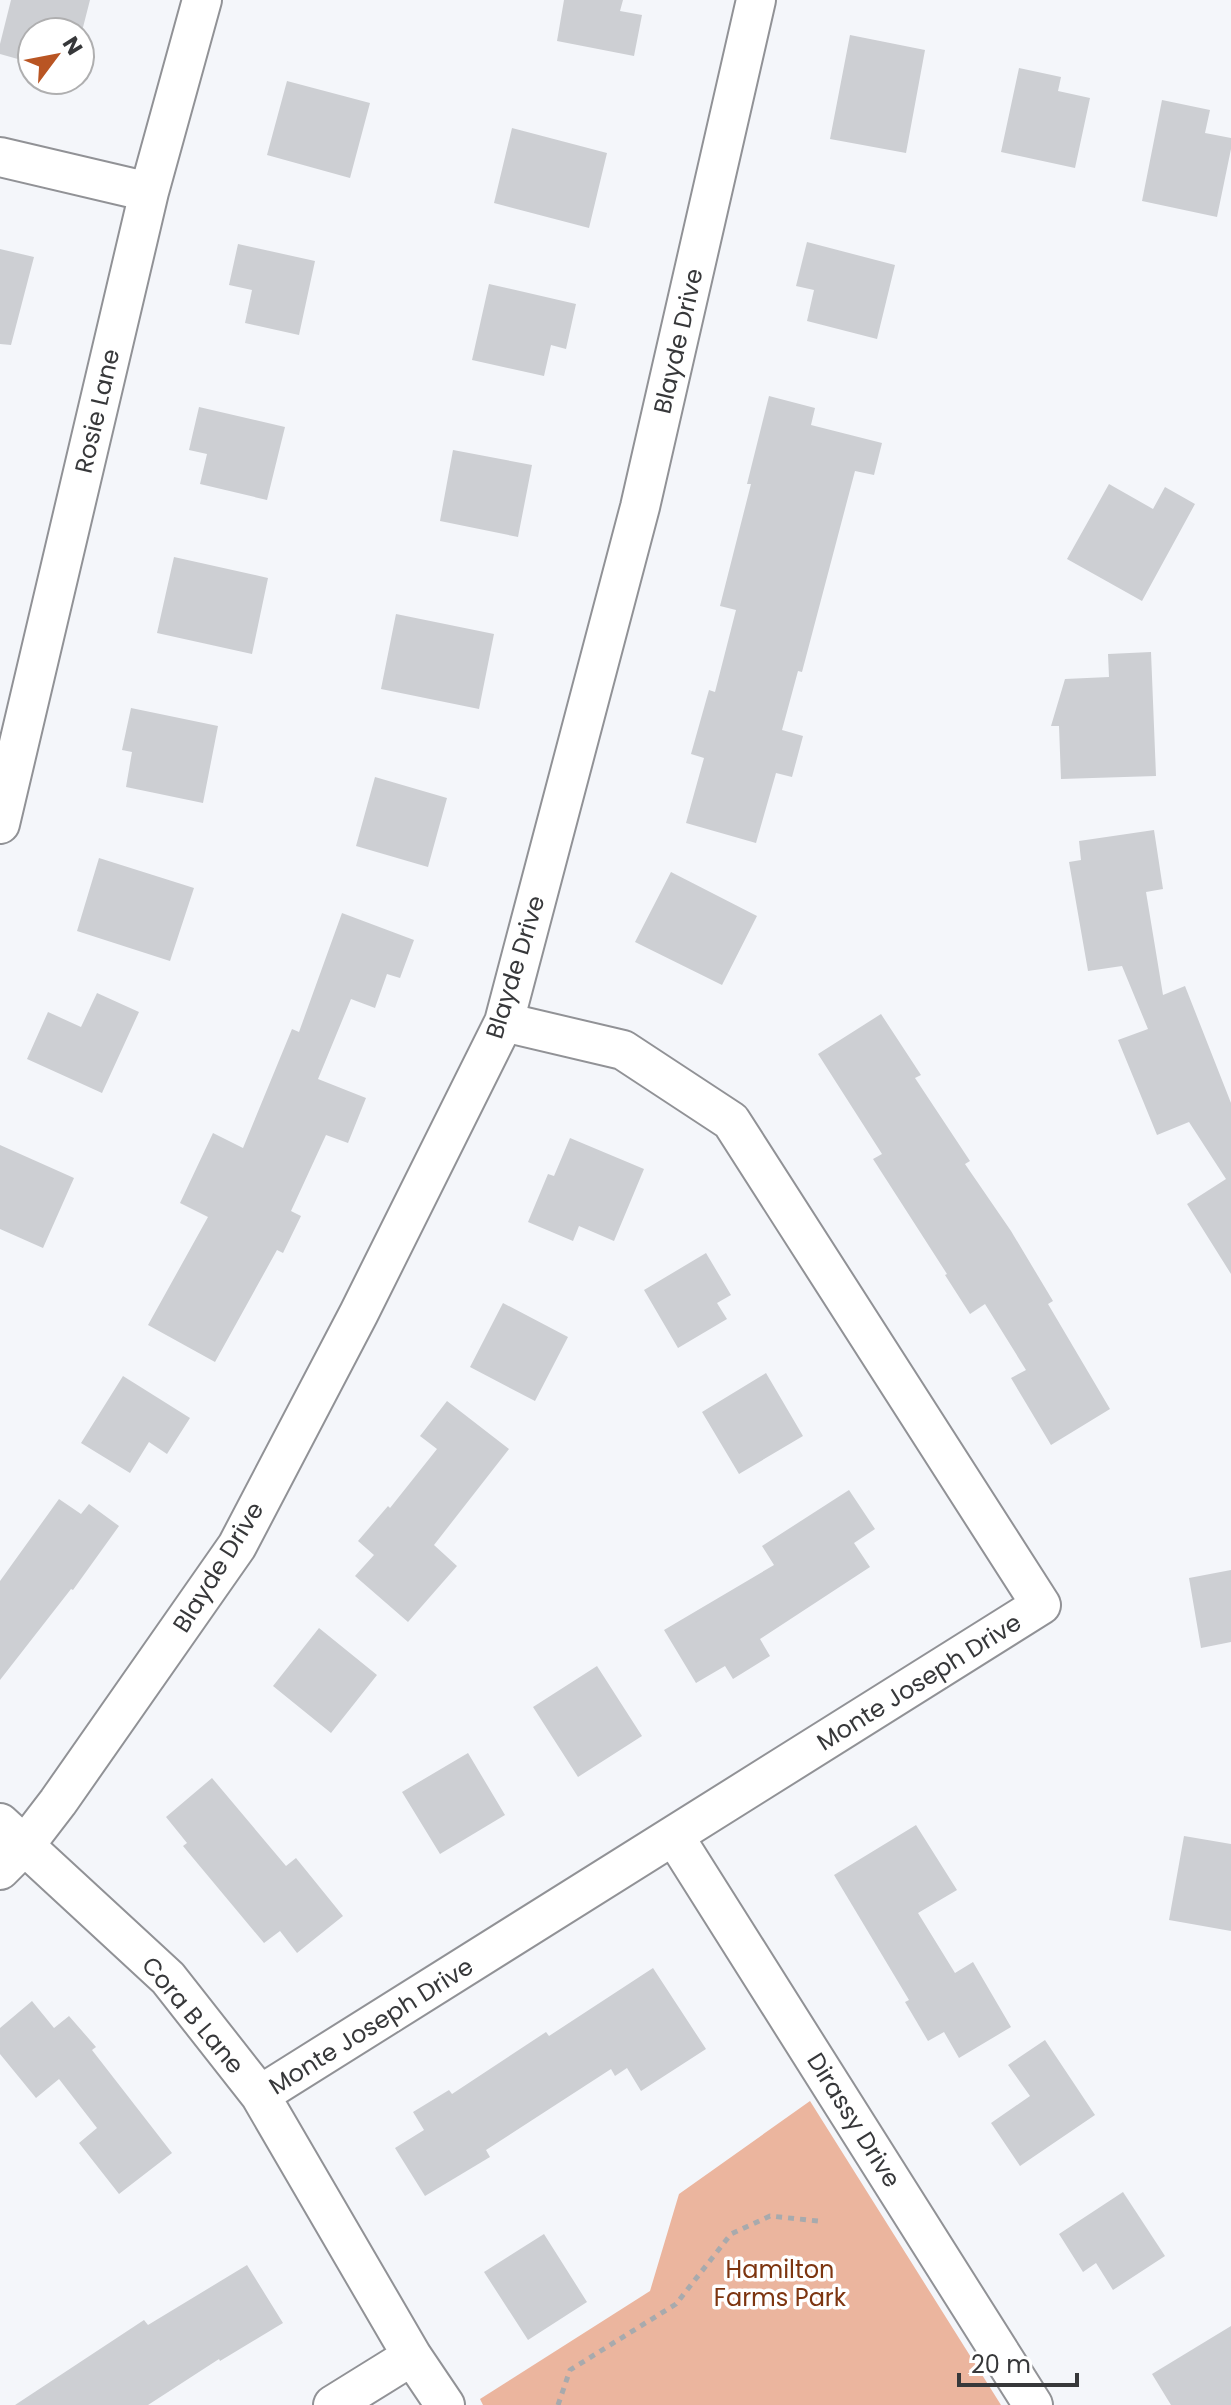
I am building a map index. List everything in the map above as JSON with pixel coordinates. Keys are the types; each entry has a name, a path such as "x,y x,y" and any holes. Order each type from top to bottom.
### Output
{"street":[{"name":"Rosie Lane","path":"0,824 149,192 202,0"},
{"name":"Blayde Drive","path":"8,1846 58,1802 237,1546 359,1313 504,1022 640,507 756,0"},
{"path":"0,157 149,192"},
{"name":"Monte Joseph Drive","path":"260,2095 1041,1605 731,1121 623,1050 504,1022"},
{"name":"Dirassy Drive","path":"674,1836 1033,2405"},
{"name":"Cora B Lane","path":"8,1846 168,1978 260,2095 412,2356 445,2405"},
{"path":"333,2405 412,2356"}],"path":[{"path":"558,2405 570,2370 676,2304 731,2234 770,2216 818,2221"}],"green space":[{"name":"Hamilton Farms Park","path":"810,2101 1001,2405 483,2405 480,2399 650,2291 679,2194"}],"building":[{"path":"11,0 90,0 86,16 16,16 16,58 0,54"},
{"path":"564,0 623,0 620,11 642,15 634,56 557,41"},
{"path":"850,35 925,50 906,153 830,139"},
{"path":"1019,68 1061,77 1058,91 1090,98 1075,168 1001,152"},
{"path":"287,81 370,103 350,178 267,155"},
{"path":"1162,100 1210,110 1205,133 1231,138 1217,217 1142,201"},
{"path":"512,128 607,153 589,228 494,203"},
{"path":"807,242 895,265 877,339 807,321 814,290 796,286"},
{"path":"238,244 315,261 299,335 245,323 252,290 229,285"},
{"path":"0,249 34,257 11,345 0,344"},
{"path":"489,284 576,304 566,349 551,345 544,376 472,360"},
{"path":"769,396 815,408 811,425 882,443 874,475 855,471 802,672 798,671 782,730 803,736 792,777 776,773 756,843 686,823 704,758 691,754 709,690 715,692 736,610 720,606 751,484 747,484"},
{"path":"199,407 285,427 267,500 200,484 207,454 189,450"},
{"path":"453,450 532,465 518,537 440,521"},
{"path":"1109,484 1153,509 1165,487 1195,504 1142,601 1067,559"},
{"path":"174,557 268,578 252,654 157,633"},
{"path":"396,614 494,634 479,709 381,689"},
{"path":"1151,652 1156,776 1061,779 1059,726 1051,726 1065,679 1109,677 1108,654"},
{"path":"131,708 218,726 203,803 126,787 132,752 122,750"},
{"path":"375,777 447,798 428,867 356,846"},
{"path":"1154,830 1163,889 1146,892 1163,995 1185,986 1231,1103 1231,1274 1187,1204 1226,1179 1189,1122 1157,1135 1118,1040 1148,1029 1122,966 1088,971 1069,862 1081,860 1079,841"},
{"path":"99,858 194,888 170,961 77,931"},
{"path":"671,872 757,916 722,985 635,942"},
{"path":"342,913 414,940 400,978 387,974 375,1008 351,999 318,1079 366,1098 348,1143 326,1135 291,1211 301,1216 283,1253 277,1250 215,1362 148,1325 208,1217 180,1203 213,1133 243,1148 292,1029 299,1032"},
{"path":"97,993 139,1012 102,1093 27,1059 48,1012 81,1027"},
{"path":"881,1014 921,1075 915,1078 970,1161 965,1164 1011,1231 1053,1301 1048,1304 1110,1409 1051,1445 1011,1378 1026,1370 985,1304 970,1314 873,1159 882,1154 818,1054"},
{"path":"570,1138 644,1169 614,1241 579,1226 573,1241 528,1222 548,1174 554,1176"},
{"path":"0,1145 74,1178 43,1248 0,1229"},
{"path":"706,1253 731,1295 717,1303 727,1319 678,1348 644,1290"},
{"path":"503,1303 568,1337 535,1401 470,1367"},
{"path":"766,1373 803,1436 739,1474 702,1412"},
{"path":"123,1376 190,1418 167,1454 149,1442 130,1473 81,1443"},
{"path":"447,1401 509,1449 434,1545 457,1566 408,1622 355,1576 374,1555 358,1541 388,1506 390,1508 437,1449 420,1436"},
{"path":"849,1490 875,1529 854,1543 870,1567 760,1639 770,1656 733,1679 725,1666 696,1683 664,1630 774,1565 762,1546"},
{"path":"59,1499 81,1514 89,1504 119,1526 73,1590 0,1680 0,1581"},
{"path":"1231,1570 1231,1642 1201,1648 1189,1578"},
{"path":"319,1628 377,1675 331,1733 273,1686"},
{"path":"597,1666 642,1736 578,1777 533,1707"},
{"path":"468,1753 505,1815 440,1854 402,1792"},
{"path":"212,1778 286,1866 296,1858 343,1916 297,1953 280,1931 264,1943 183,1846 187,1843 166,1817"},
{"path":"916,1825 957,1890 918,1913 955,1973 973,1962 1011,2027 959,2058 944,2032 928,2041 905,2002 909,2000 834,1875"},
{"path":"1184,1836 1231,1844 1231,1931 1169,1920"},
{"path":"653,1968 706,2049 641,2091 627,2068 615,2076 611,2069 486,2150 490,2157 425,2196 395,2148 424,2130 413,2112 449,2090 452,2094 546,2032 549,2036"},
{"path":"32,2001 54,2028 69,2016 96,2047 92,2050 172,2153 119,2194 79,2143 97,2128 59,2079 36,2098 0,2054 0,2028"},
{"path":"1045,2040 1095,2115 1020,2166 991,2123 1030,2096 1008,2065"},
{"path":"1123,2192 1165,2256 1113,2290 1096,2263 1083,2272 1059,2234"},
{"path":"544,2234 587,2302 528,2340 484,2272"},
{"path":"247,2265 283,2323 219,2359 148,2405 15,2405 144,2320 148,2325"},
{"path":"1231,2326 1231,2405 1171,2405 1152,2374"}]}
